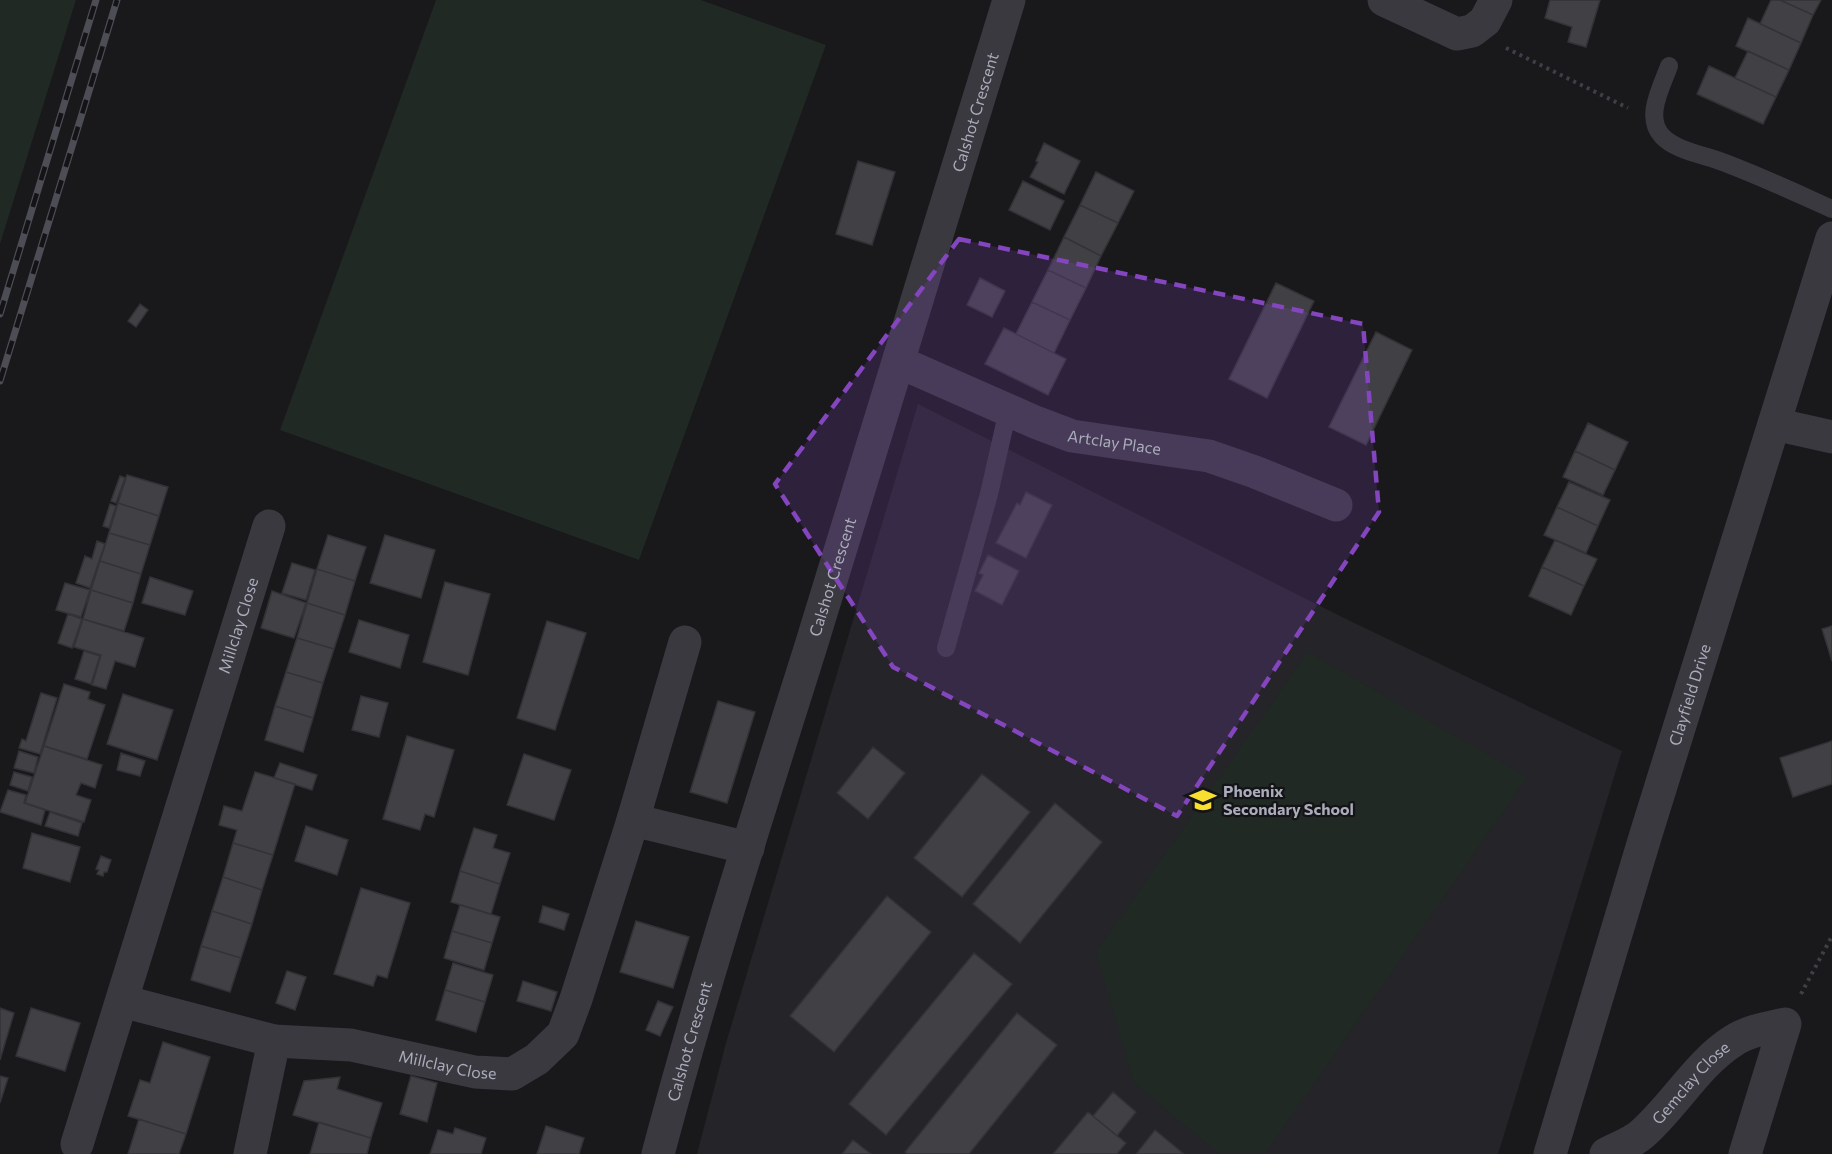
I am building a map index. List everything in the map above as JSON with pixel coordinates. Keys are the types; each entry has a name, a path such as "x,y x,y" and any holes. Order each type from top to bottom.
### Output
{"street":[{"name":"Calshot Crescent","path":"658,1154 748,848 1008,0"},
{"path":"1384,0 1427,10 1457,34 1472,31 1485,21 1496,0"},
{"name":"Clayfield Drive","path":"1550,1154 1832,238"},
{"name":"Artclay Place","path":"898,362 1072,436 1209,456 1336,505"},
{"path":"1774,424 1832,437"},
{"name":"Millclay Close","path":"77,1144 269,526"},
{"name":"Millclay Close","path":"122,1001 274,1041 351,1045 475,1072 512,1074 537,1059 563,1034 580,988 633,820 685,642"},
{"path":"633,820 748,848"},
{"path":"1745,1154 1785,1024"},
{"name":"Gemclay Close","path":"1606,1154 1640,1136 1676,1100 1706,1065 1732,1041 1757,1030 1785,1024"},
{"path":"250,1154 274,1041"}],"lane":[{"path":"1669,66 1655,105 1655,122 1661,136 1675,145 1718,160 1832,209"},
{"path":"946,648 989,494 1008,410"}],"path":[{"path":"1472,31 1655,122"},
{"path":"1785,1024 1832,936"}],"highlighted area":[{"path":"959,239 1363,324 1379,512 1177,816 893,667 775,484"}],"shaded area":[{"path":"0,0 76,0 0,244"},
{"path":"436,0 701,0 826,45 639,560 280,430"},
{"name":"Phoenix Secondary School","path":"918,404 1348,620 1622,751 1498,1154 697,1154 726,1043"},
{"path":"1308,652 1527,777 1265,1154 1219,1154 1134,1083 1096,952"}],"building":[{"path":"1550,0 1600,0 1586,47 1568,42 1572,27 1545,18"},
{"path":"1771,0 1780,0 1813,15 1801,43 1760,24"},
{"path":"1780,0 1821,0 1813,15"},
{"path":"1748,18 1801,43 1789,70 1736,46"},
{"path":"1748,51 1789,70 1776,97 1735,78"},
{"path":"1709,66 1776,97 1763,124 1697,94"},
{"path":"1044,143 1080,161 1064,194 1030,177"},
{"path":"858,161 895,172 872,245 836,234"},
{"path":"1096,172 1134,191 1118,223 1080,205"},
{"path":"1023,181 1064,201 1050,230 1009,210"},
{"path":"1080,205 1118,223 1101,256 1064,237"},
{"path":"1064,237 1101,256 1086,288 1048,270"},
{"path":"1048,270 1086,288 1070,320 1032,302"},
{"path":"980,278 1005,291 992,317 967,305"},
{"path":"1276,283 1314,301 1267,398 1229,379"},
{"path":"1032,302 1070,320 1054,353 1016,334"},
{"path":"140,304 148,310 136,327 128,321"},
{"path":"1004,328 1066,359 1048,395 985,364"},
{"path":"1376,332 1412,350 1366,445 1329,427"},
{"path":"1588,423 1628,442 1615,470 1575,451"},
{"path":"1575,451 1615,470 1603,495 1563,477"},
{"path":"127,475 168,487 159,516 118,503"},
{"path":"120,476 125,478 116,503 111,501"},
{"path":"1569,482 1610,500 1598,526 1557,507"},
{"path":"1026,492 1052,505 1026,558 996,543 1017,503 1020,505"},
{"path":"118,503 159,516 150,545 109,533"},
{"path":"110,504 116,506 109,528 103,526"},
{"path":"1557,507 1598,526 1586,553 1544,535"},
{"path":"109,533 150,545 141,574 100,561"},
{"path":"328,535 366,547 355,581 317,569"},
{"path":"385,535 435,550 421,598 370,583"},
{"path":"1555,540 1597,559 1584,586 1542,567"},
{"path":"97,541 105,544 90,588 76,583 85,556 92,559"},
{"path":"988,555 1019,571 1002,605 975,591 983,575 979,573"},
{"path":"100,561 141,574 133,603 91,590"},
{"path":"292,563 315,570 306,600 282,593"},
{"path":"1542,567 1584,586 1571,615 1529,596"},
{"path":"317,569 355,581 345,615 307,603"},
{"path":"150,577 193,591 185,615 142,603"},
{"path":"445,582 490,594 468,675 423,662"},
{"path":"65,583 90,590 81,617 56,610"},
{"path":"91,590 133,603 124,631 83,619"},
{"path":"272,591 306,603 294,638 261,628"},
{"path":"307,603 345,615 334,649 297,638"},
{"path":"68,614 82,619 72,648 58,643"},
{"path":"83,619 144,638 135,667 115,661 106,689 92,685 101,655 74,647"},
{"path":"359,620 409,635 400,668 349,652"},
{"path":"547,621 586,633 555,730 517,718"},
{"path":"1832,626 1832,661 1822,629"},
{"path":"297,638 334,649 323,683 286,672"},
{"path":"84,651 100,656 91,684 75,679"},
{"path":"286,672 323,683 313,718 275,706"},
{"path":"64,684 90,692 88,699 105,705 87,759 44,746"},
{"path":"41,693 57,698 40,754 19,748 22,739 26,741"},
{"path":"123,694 173,710 157,760 107,744"},
{"path":"361,696 388,703 379,737 352,730"},
{"path":"718,701 755,712 727,803 690,792"},
{"path":"275,706 313,718 303,752 265,740"},
{"path":"407,736 454,750 434,817 425,814 420,830 383,819"},
{"path":"1832,741 1832,784 1793,797 1780,758"},
{"path":"44,746 102,765 95,788 81,783 76,795 91,800 84,822 25,803"},
{"path":"873,747 905,773 868,819 837,793"},
{"path":"19,751 38,757 34,773 14,768"},
{"path":"121,753 145,761 140,776 117,770"},
{"path":"524,754 571,770 554,820 507,805"},
{"path":"280,763 317,775 312,790 274,778"},
{"path":"14,772 32,777 28,791 10,785"},
{"path":"255,772 295,784 273,855 233,843 237,830 219,825 224,806 242,811"},
{"path":"982,774 1030,812 962,897 914,858"},
{"path":"8,790 26,795 24,803 45,810 41,825 0,812"},
{"path":"1055,803 1102,842 1020,943 973,904"},
{"path":"50,812 82,823 78,836 45,826"},
{"path":"306,826 348,840 337,875 295,861"},
{"path":"474,828 497,835 493,848 510,853 500,884 460,871"},
{"path":"32,833 80,847 70,882 23,868"},
{"path":"233,843 273,855 262,890 223,877"},
{"path":"101,856 111,860 103,876 97,874 99,870 96,869"},
{"path":"460,871 500,884 491,914 451,902"},
{"path":"223,877 262,890 252,924 212,911"},
{"path":"361,888 410,903 387,978 377,975 373,986 334,974"},
{"path":"887,896 931,932 834,1052 790,1016"},
{"path":"460,905 500,917 492,943 452,931"},
{"path":"543,906 569,914 564,930 539,922"},
{"path":"212,911 252,924 241,958 201,946"},
{"path":"636,921 689,937 673,988 620,972"},
{"path":"452,931 492,943 484,970 444,958"},
{"path":"201,946 241,958 230,992 191,980"},
{"path":"974,953 1012,984 886,1135 849,1104"},
{"path":"453,963 493,975 485,1002 445,990"},
{"path":"287,971 306,977 295,1010 276,1003"},
{"path":"523,981 557,992 551,1011 517,1001"},
{"path":"445,990 485,1002 476,1032 436,1020"},
{"path":"658,1001 673,1007 660,1036 646,1030"},
{"path":"0,1008 14,1013 0,1060"},
{"path":"31,1008 80,1023 65,1071 16,1056"},
{"path":"1017,1013 1057,1045 969,1154 907,1154 905,1152"},
{"path":"163,1042 210,1057 186,1134 128,1116 140,1080 150,1083"},
{"path":"0,1076 8,1078 0,1103"},
{"path":"411,1076 437,1083 427,1122 400,1114"},
{"path":"340,1077 337,1089 382,1103 371,1138 293,1115 304,1081"},
{"path":"1113,1092 1136,1112 1117,1136 1093,1116"},
{"path":"1088,1112 1126,1143 1117,1154 1053,1154"},
{"path":"139,1119 186,1134 179,1154 128,1154"},
{"path":"319,1122 371,1138 367,1154 310,1154"},
{"path":"546,1126 584,1138 579,1154 537,1154"},
{"path":"455,1128 486,1138 481,1154 430,1154 438,1130 453,1134"},
{"path":"1155,1130 1184,1154 1136,1154"},
{"path":"853,1140 871,1154 842,1154"}],"railway":[{"path":"0,314 96,0"},
{"path":"0,381 117,0"}],"place":[{"name":"Phoenix Secondary School","path":"1203,800"}]}
